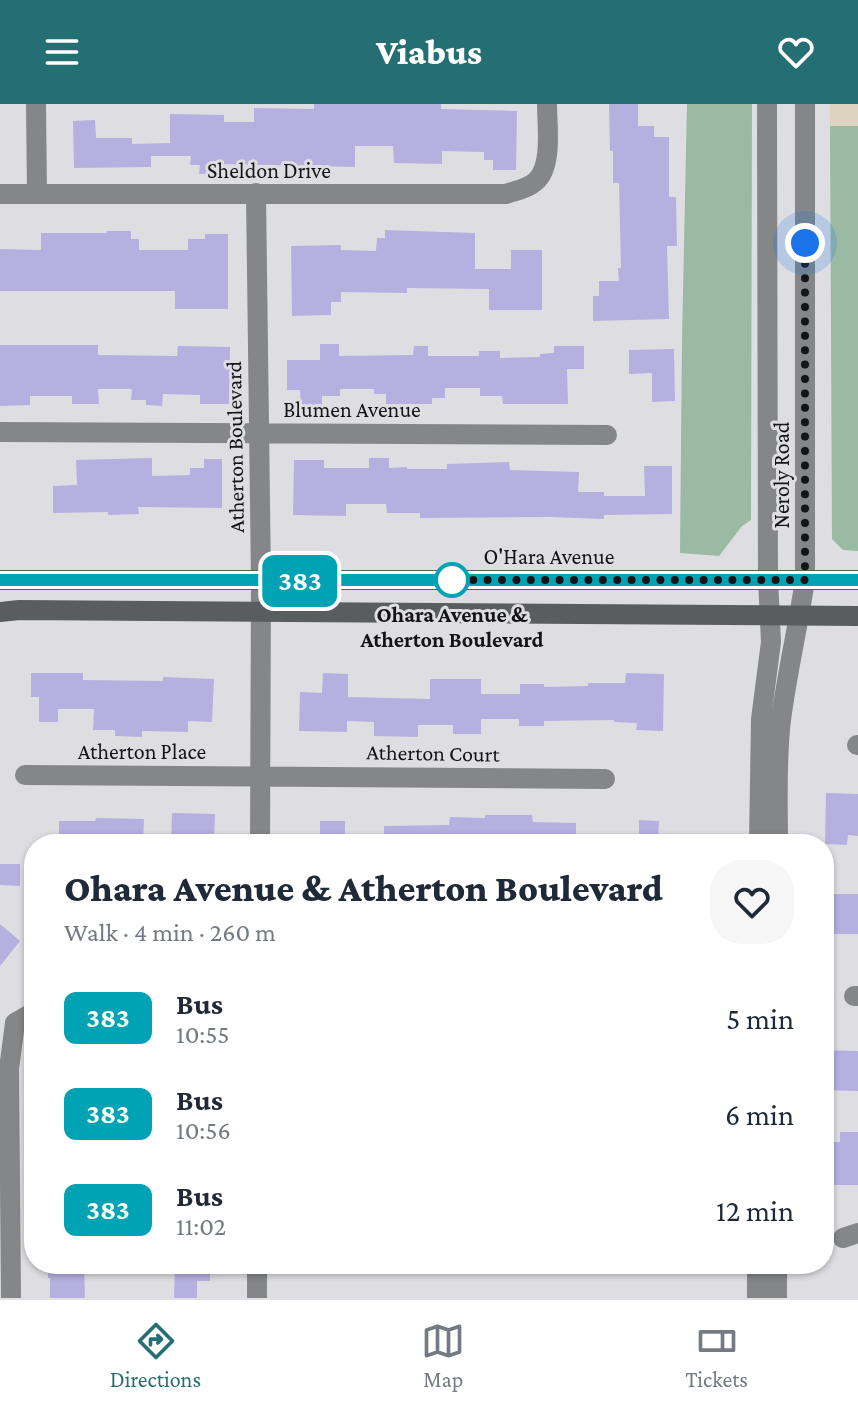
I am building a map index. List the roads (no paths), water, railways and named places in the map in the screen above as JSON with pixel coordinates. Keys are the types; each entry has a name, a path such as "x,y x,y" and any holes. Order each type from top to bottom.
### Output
{"main road":[{"name":"O'Hara Avenue","path":"0,580 858,580"},
{"path":"0,612 858,616"}],"street":[{"path":"36,104 37,194"},
{"name":"Sheldon Drive","path":"0,194 506,194 536,182 545,168 547,104"},
{"name":"Neroly Road","path":"759,834 761,719 771,642 768,579 767,104"},
{"name":"Neroly Road","path":"778,834 781,724 805,580 801,105"},
{"name":"Atherton Boulevard","path":"256,193 261,581 260,834"},
{"name":"Blumen Avenue","path":"0,432 607,435"},
{"name":"Atherton Place","path":"25,775 260,776"},
{"name":"Atherton Court","path":"260,776 605,779"},
{"path":"11,1298 9,1069 15,1023 24,1018"},
{"path":"257,1274 257,1298"},
{"path":"757,1274 757,1298"},
{"path":"777,1274 777,1298"}],"place":[{"name":"Ohara Avenue & Atherton Boulevard","path":"452,580"}]}
